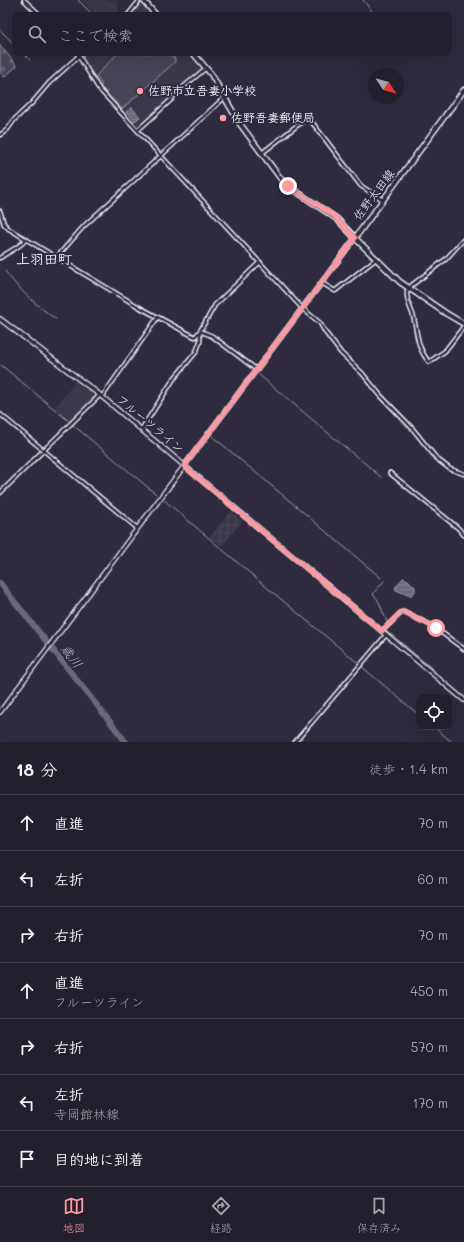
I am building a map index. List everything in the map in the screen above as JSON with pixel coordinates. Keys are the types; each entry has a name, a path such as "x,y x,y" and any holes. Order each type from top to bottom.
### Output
{"main road":[{"path":"141,0 153,12"},
{"path":"196,56 207,68 240,124 284,182 334,216 355,238"},
{"name":"佐野太田線","path":"464,90 355,238 400,282 464,325"}],"street":[{"path":"24,0 37,12"},
{"path":"131,12 141,0"},
{"path":"0,135 7,130 15,119 76,56"},
{"path":"79,56 99,89 302,308 320,323 341,353 362,373 381,396 412,428 437,459 450,469 464,474"},
{"path":"138,130 172,99 174,95 207,68"},
{"path":"56,258 84,226 224,98"},
{"path":"261,153 308,117 361,186 383,200"},
{"path":"0,212 7,227 56,258 158,318 195,337 215,305 260,262"},
{"path":"0,712 355,238"},
{"path":"0,258 23,243 26,239"},
{"path":"464,239 446,259 426,273 407,291 407,298 414,317 418,343 422,354 429,362 445,351 464,325"},
{"path":"322,283 335,291 376,259"},
{"path":"0,493 101,396 158,318"},
{"name":"フルーツライン","path":"0,319 101,396 464,700"},
{"path":"200,331 212,336 257,370"},
{"path":"141,430 174,379 196,352 200,342 200,331"},
{"path":"0,414 138,528"},
{"path":"390,473 458,528 464,535"},
{"path":"382,631 401,612 403,612 431,625 464,649"},
{"path":"295,742 386,634"}],"shaded area":[{"path":"81,0 116,0 119,12 93,12"},
{"path":"139,3 141,3 149,12 132,12"},
{"name":"佐野市立吾妻小学校","path":"81,56 191,56 202,68 171,95 170,99 138,128 121,112 100,87"},
{"path":"76,381 97,397 71,422 54,408"},
{"path":"231,511 242,521 222,546 210,537"}],"green space":[{"path":"0,45 17,66 4,77 0,72"},
{"path":"115,56 172,56 175,59 175,62 122,109 100,86 102,85 96,76"}],"water":[{"path":"131,107 140,117 135,121 126,112"},
{"path":"403,578 408,580 415,587 415,592 410,596 396,590 395,588"}],"waterway":[{"path":"78,0 90,12"},
{"path":"363,0 373,12"},
{"path":"0,30 12,42"},
{"path":"26,56 30,60"},
{"path":"5,271 28,297 56,319"},
{"path":"1,365 70,422"},
{"path":"258,374 358,458"},
{"path":"73,425 156,494"},
{"path":"212,436 309,517"},
{"path":"361,460 381,477"},
{"path":"164,500 257,579"},
{"path":"311,519 381,578"},
{"path":"259,581 358,663"},
{"path":"384,581 373,594 378,600 387,622"},
{"name":"歳川","path":"0,583 126,742"},
{"path":"392,635 435,671"},
{"path":"361,666 416,712"},
{"path":"438,730 452,742"}],"place":[{"name":"佐野市立吾妻小学校","path":"140,91"},
{"name":"佐野吾妻郵便局","path":"223,118"}],"district":[{"name":"上羽田町","path":"44,259"}],"route":[{"path":"288,186 334,216 355,238 184,466 382,631 401,612 436,628"}]}
